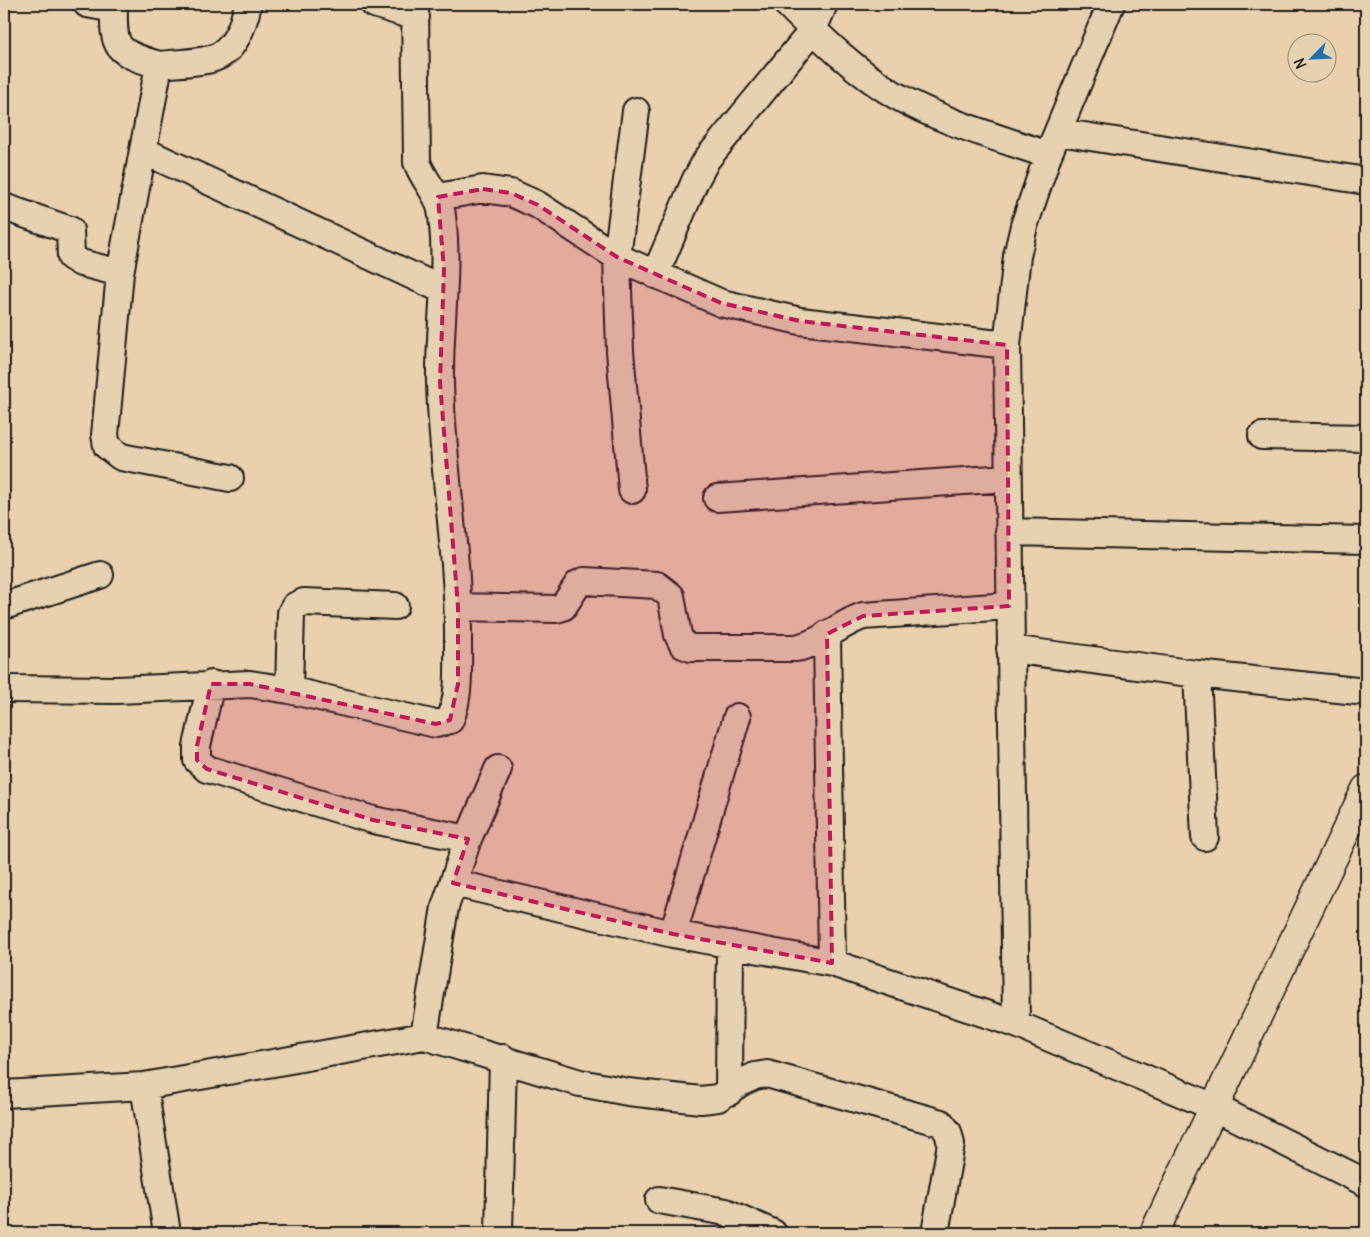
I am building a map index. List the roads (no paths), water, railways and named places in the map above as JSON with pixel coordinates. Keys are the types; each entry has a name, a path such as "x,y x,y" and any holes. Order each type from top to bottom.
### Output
{"main road":[{"path":"1154,1233 1366,789"}],"street":[{"path":"87,4 114,6 113,30 116,44 129,56 159,64 214,58 229,48 243,25 248,4"},
{"path":"4,689 117,690 211,684 250,684 289,690 436,724 450,720 458,684 458,607 440,382 443,290 442,215 438,197 422,177 417,162 415,10 374,4"},
{"path":"787,4 860,72 895,95 927,111 1048,155"},
{"path":"656,275 695,181 707,159 814,30 824,4"},
{"path":"1016,1024 1007,345 1019,249 1024,226 1048,155 1111,4"},
{"path":"159,64 120,273 105,435 107,446 121,457 230,478"},
{"path":"632,490 620,351 618,257 636,111"},
{"path":"1059,132 1366,181"},
{"path":"144,151 443,290"},
{"path":"438,197 483,189 511,193 538,205 618,257 721,303 800,321 1007,345"},
{"path":"4,207 70,230 71,257 81,262 120,273"},
{"path":"1262,436 1366,438"},
{"path":"717,498 1008,478"},
{"path":"1009,532 1366,540"},
{"path":"4,606 100,575"},
{"path":"458,607 556,609 563,607 578,584 584,581 658,585 671,596 678,635 683,645 691,648 796,648 808,646 850,620 863,616 1009,606"},
{"path":"289,690 291,613 295,606 304,602 395,606"},
{"path":"827,634 832,963"},
{"path":"1010,649 1197,674 1366,692"},
{"path":"1197,674 1205,837"},
{"path":"211,684 197,746 197,760 207,769 374,820 468,839"},
{"path":"672,934 737,717"},
{"path":"424,1036 445,907 468,839 498,769"},
{"path":"453,883 672,934 832,963 1016,1024 1214,1108 1366,1183"},
{"path":"729,1092 730,944"},
{"path":"4,1094 144,1086 424,1036 580,1082 628,1092 701,1100 718,1098 755,1076 767,1074 941,1123 948,1132 951,1144 935,1233"},
{"path":"499,1233 503,1058"},
{"path":"144,1086 167,1233"},
{"path":"659,1200 726,1212 773,1233"}]}
